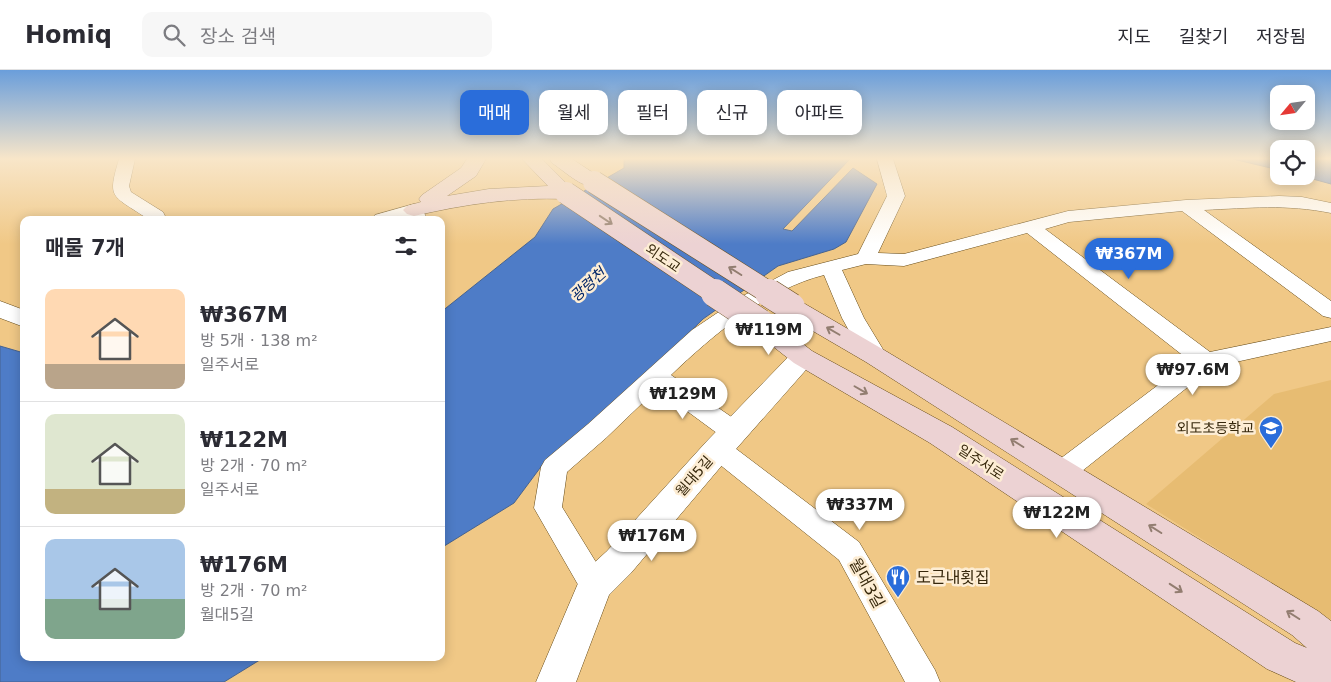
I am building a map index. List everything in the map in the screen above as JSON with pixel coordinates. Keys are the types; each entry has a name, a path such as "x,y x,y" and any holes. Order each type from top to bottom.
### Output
{"main road":[{"path":"416,215 450,188"},
{"path":"560,188 566,193"},
{"name":"외도교","path":"603,188 791,306 875,356"},
{"path":"416,215 459,198 532,191 566,193"},
{"name":"외도교","path":"566,193 760,323"},
{"name":"일주서로","path":"760,323 803,357 941,435 1281,656 1331,678"},
{"path":"875,356 1306,623 1331,645"}],"street":[{"path":"121,188 123,195 156,216"},
{"path":"866,258 896,196 893,188"},
{"path":"595,585 548,508 554,467 597,431 700,335 749,302 795,276 866,258 904,260 1068,217 1186,205 1279,201 1302,202 1331,208"},
{"path":"1186,205 1331,312"},
{"path":"1031,227 1206,361"},
{"path":"831,267 853,318 875,356"},
{"path":"0,309 20,317"},
{"path":"1062,472 1206,361 1331,334"},
{"name":"월대5길","path":"556,682 595,585 619,562 726,440 803,357"},
{"name":"월대3길","path":"656,376 849,551 923,682"}],"shaded area":[{"name":"외도초등학교","path":"1331,380 1331,620 1146,504 1274,394"}],"water":[{"name":"광령천","path":"590,188 823,188 783,229 792,231 834,188 875,188 846,242 834,249 778,266 703,319 647,374 543,464 514,503 445,546 445,309 535,237 553,209"},
{"path":"0,346 20,352 20,661 258,661 224,682 0,682"}],"place":[{"name":"외도초등학교","path":"1271,449"},
{"name":"도근내횟집","path":"898,598"}]}
